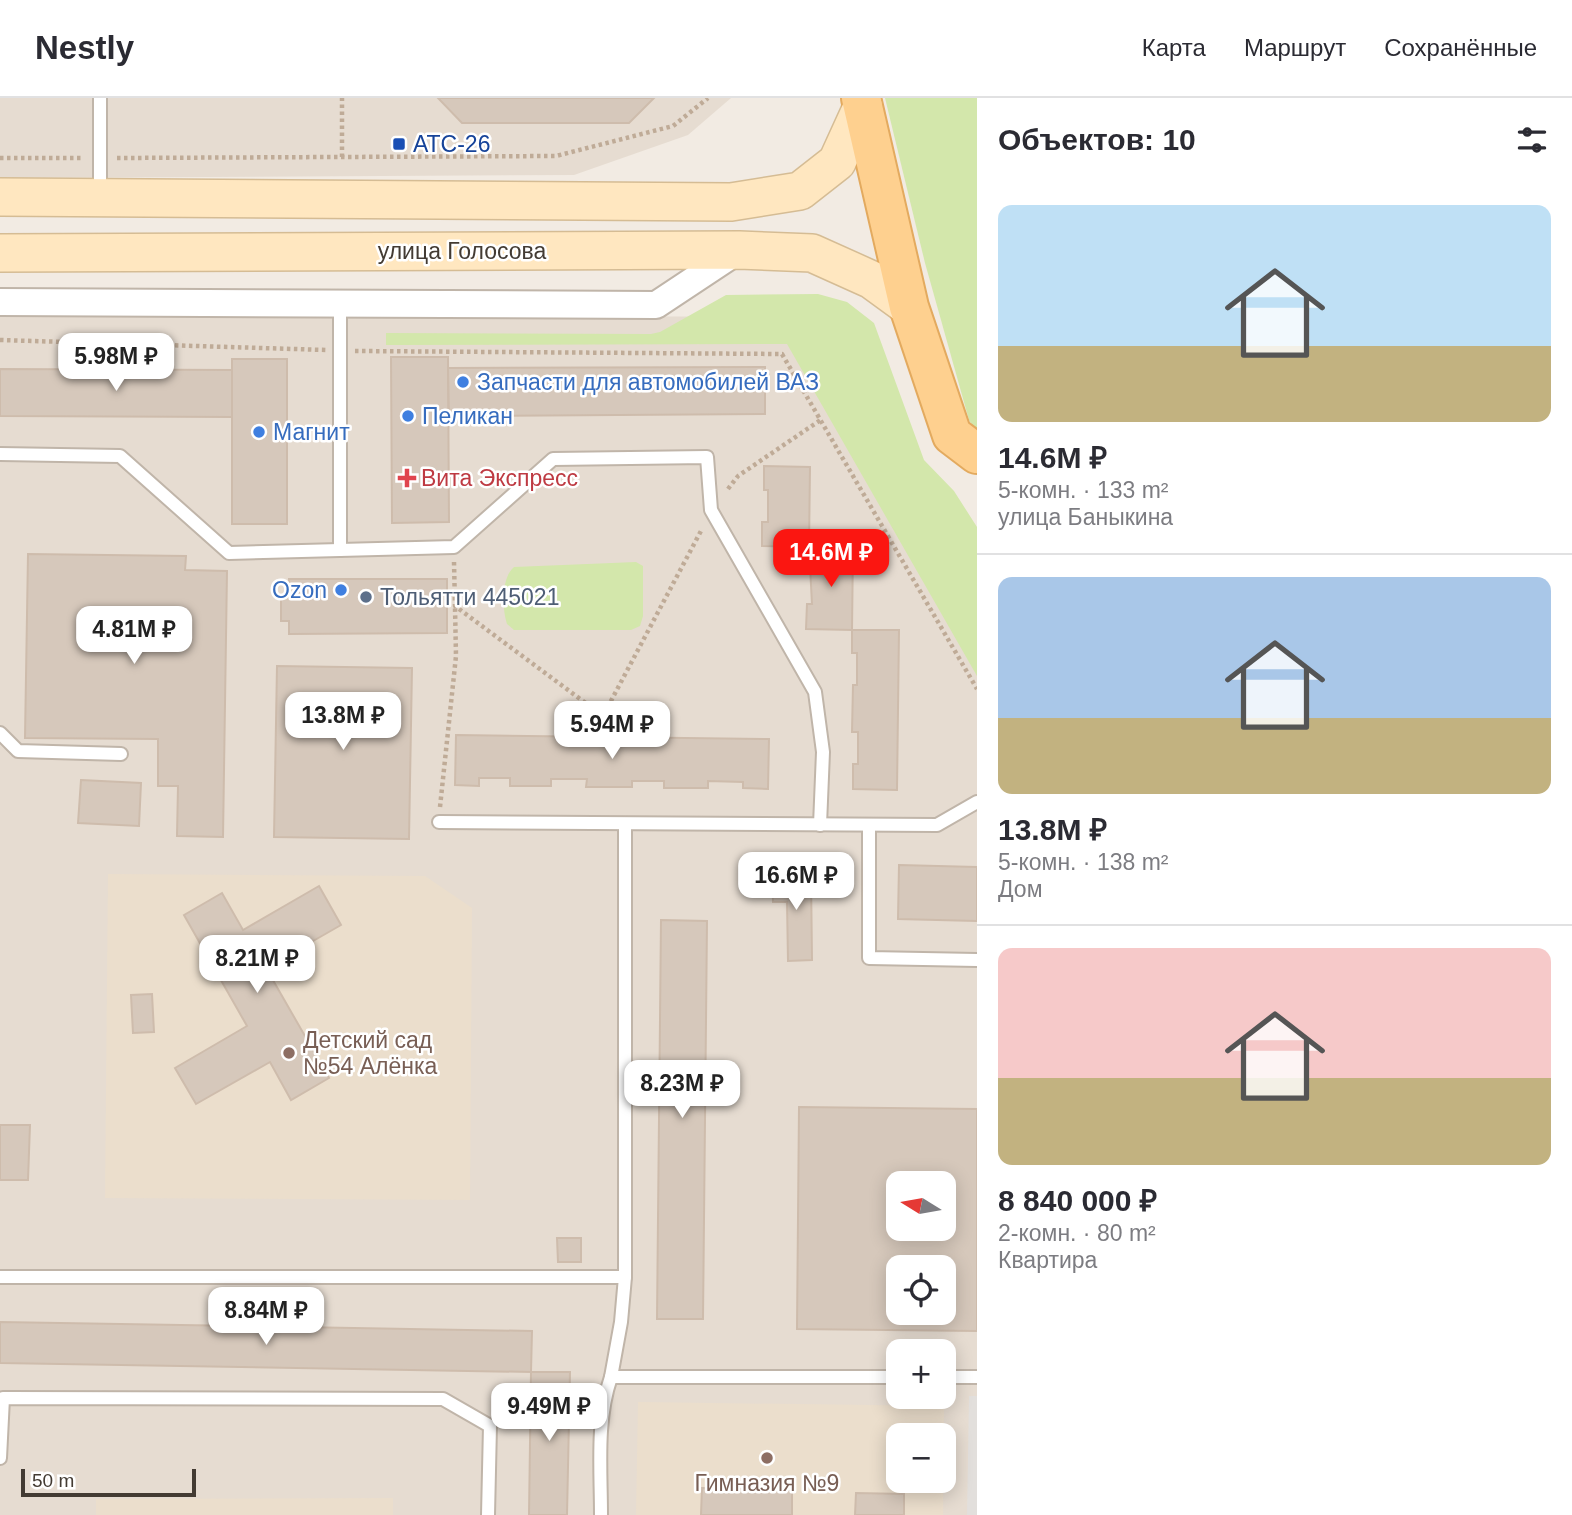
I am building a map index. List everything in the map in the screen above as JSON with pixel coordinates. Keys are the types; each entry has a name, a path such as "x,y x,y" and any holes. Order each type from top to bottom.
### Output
{"main road":[{"path":"0,197 731,202 800,191 837,162 862,102"},
{"path":"862,102 909,307 977,475"},
{"path":"80,253 100,230 101,215 92,198"},
{"name":"улица Голосова","path":"0,253 740,250 812,253 872,280 909,307"}],"street":[{"path":"0,302 656,305 740,250"}],"lane":[{"path":"92,198 98,158 100,98"},
{"path":"340,302 340,550"},
{"path":"0,454 120,456 229,553 454,547 553,459 707,457 712,510 815,692 823,752 820,825"},
{"path":"0,733 18,751 121,754"},
{"path":"439,822 937,825 977,802"},
{"path":"601,1515 603,1398 611,1377 621,1322 625,1277 625,824"},
{"path":"869,826 869,958 977,960"},
{"path":"0,1277 625,1277"},
{"path":"611,1377 886,1377"},
{"path":"956,1377 977,1377"},
{"path":"0,1458 3,1398 443,1399 490,1426 488,1515"}],"path":[{"path":"342,98 342,157"},
{"path":"0,158 556,156 673,126 708,98"},
{"path":"0,340 340,351 782,354 977,689"},
{"path":"455,606 603,716 712,510 738,476 822,419"},
{"path":"439,822 456,656 454,547"}],"shaded area":[{"path":"0,98 731,98 688,135 574,175 0,178"},
{"path":"0,314 810,317 977,609 977,1515 0,1515"},
{"name":"Детский сад №54 Алёнка","path":"108,874 425,876 472,908 470,1200 105,1198"},
{"path":"969,1396 977,1396 977,1515 967,1515"},
{"name":"Гимназия №9","path":"638,1402 886,1405 886,1409 944,1409 944,1423 886,1423 886,1493 943,1493 943,1515 636,1515"},
{"path":"393,1498 393,1515 96,1515 96,1499"}],"green space":[{"path":"885,98 977,98 977,432 969,420 925,263"},
{"path":"818,294 847,302 874,323 924,460 954,491 977,527 977,676 787,344 386,345 386,333 651,334 660,332 726,295"},
{"path":"636,562 643,566 643,616 640,626 631,630 514,630 507,624 504,594 507,578 514,567"}],"building":[{"path":"438,98 654,98 629,123 462,123"},
{"path":"391,357 448,357 449,522 392,523"},
{"path":"232,359 287,359 287,524 232,524"},
{"path":"765,367 765,414 449,416 448,368"},
{"path":"0,369 232,370 232,417 0,416"},
{"path":"764,466 810,467 809,547 762,546 762,522 768,522 768,490 764,490"},
{"path":"809,547 853,547 852,630 806,629 807,604 812,604"},
{"path":"28,554 186,556 185,570 227,571 223,837 177,836 178,786 158,786 158,739 25,738"},
{"path":"289,579 447,579 447,633 289,634 289,621 281,621 281,597 289,597"},
{"path":"852,630 899,630 897,790 853,789 853,764 858,764 858,732 852,732 857,653 852,653"},
{"path":"277,666 412,668 409,839 274,837"},
{"path":"456,735 769,739 768,789 743,788 743,782 708,781 708,788 664,788 664,781 632,781 632,787 586,787 587,779 551,779 551,786 510,786 510,778 479,778 479,786 455,785"},
{"path":"81,780 141,783 139,826 78,823"},
{"path":"899,865 977,867 977,921 898,919"},
{"path":"791,869 791,876 811,875 812,960 788,961 787,902 773,902 772,870"},
{"path":"319,886 341,925 266,968 329,1078 291,1100 270,1062 196,1104 175,1068 247,1026 184,915 222,893 243,930"},
{"path":"661,920 707,921 703,1319 657,1319"},
{"path":"152,994 154,1032 133,1033 131,995"},
{"path":"799,1107 977,1109 977,1331 797,1329"},
{"path":"0,1125 30,1125 28,1180 0,1180"},
{"path":"557,1238 581,1238 581,1262 558,1262"},
{"path":"0,1322 532,1331 531,1372 0,1363"},
{"path":"531,1372 570,1372 567,1515 529,1515"},
{"path":"702,1488 792,1490 792,1515 701,1515"},
{"path":"856,1493 904,1494 904,1515 855,1515"}],"place":[{"name":"АТС-26","path":"399,144"},
{"name":"Запчасти для автомобилей ВАЗ","path":"463,382"},
{"name":"Пеликан","path":"408,416"},
{"name":"Магнит","path":"259,432"},
{"name":"Вита Экспресс","path":"407,478"},
{"name":"Ozon","path":"341,590"},
{"name":"Тольятти 445021","path":"366,597"},
{"name":"Детский сад №54 Алёнка","path":"289,1053"},
{"name":"Гимназия №9","path":"767,1458"}]}
